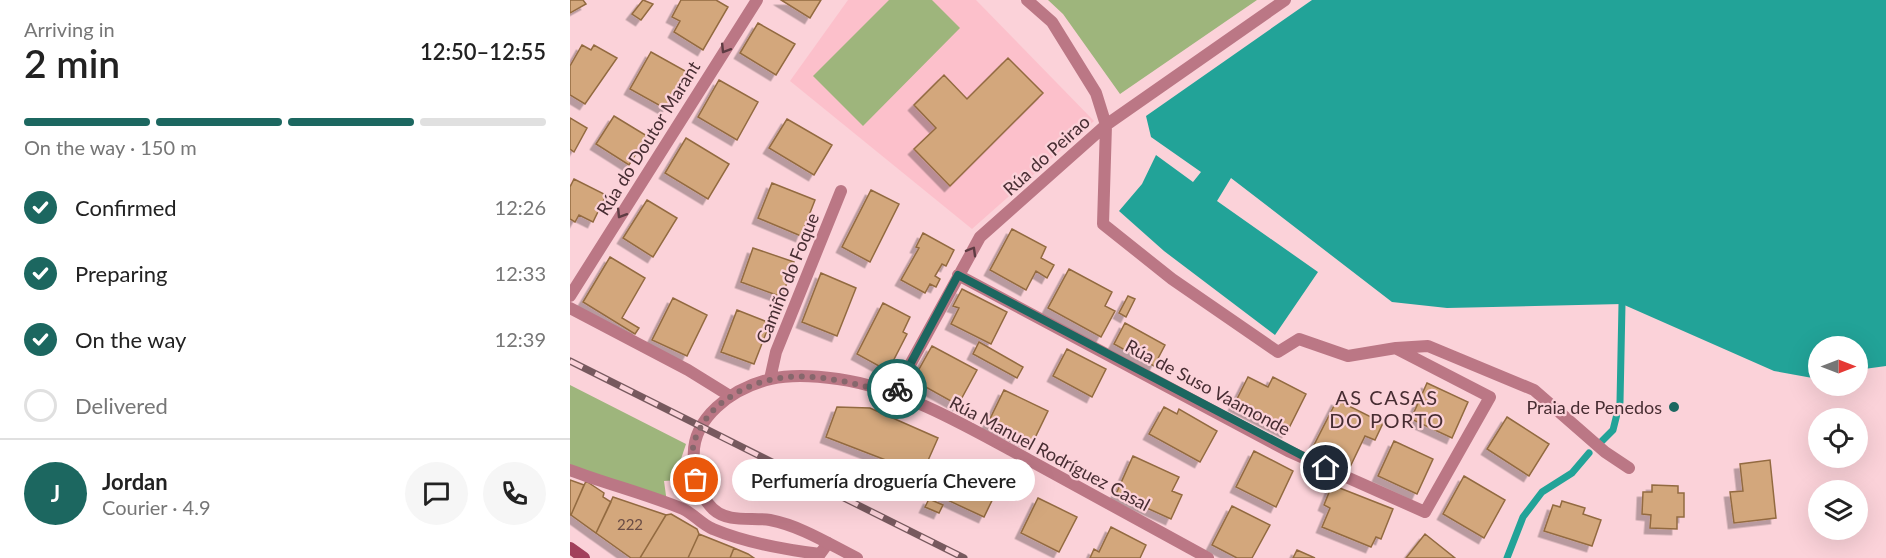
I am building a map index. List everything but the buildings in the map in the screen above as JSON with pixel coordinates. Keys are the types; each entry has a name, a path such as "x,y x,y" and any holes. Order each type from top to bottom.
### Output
{"main road":[{"path":"570,548 584,558"}],"street":[{"name":"Rúa do Doutor Marant","path":"570,296 757,0"},
{"path":"1027,0 1052,22 1096,93 1106,125 1102,224 1172,279 1278,352 1299,339 1348,356 1396,348 1428,346 1534,390 1605,452 1629,468"},
{"name":"Rúa do Peirao","path":"894,394 980,237 1106,125 1285,0"},
{"name":"Camiño do Foque","path":"770,379 776,352 842,191"},
{"name":"Rúa de Suso Vaamonde","path":"958,275 1288,451 1425,512 1490,397 1396,348"},
{"path":"570,308 688,370 730,396"},
{"name":"Rúa Manuel Rodríguez Casal","path":"857,558 808,532 770,520 732,518 715,512 703,497 696,480 693,447 708,414 730,396 770,379 799,376 840,379 894,394 970,428 1208,558"},
{"path":"570,471 686,510 711,528 738,539 812,556 820,554 828,543"}],"shaded area":[{"path":"848,0 976,0 1094,121 972,229 790,81"}],"green space":[{"path":"889,0 932,0 960,28 863,126 813,76"},
{"path":"1048,0 1257,0 1120,94 1063,14"},
{"path":"570,385 686,444 680,462 680,480 664,481 667,503 570,470"}],"water":[{"path":"1312,0 1886,0 1886,366 1868,368 1868,336 1808,336 1808,377 1774,371 1622,304 1447,308 1392,302 1231,178 1217,201 1318,272 1275,335 1164,251 1119,211 1142,184 1156,155 1193,182 1201,172 1151,137 1146,116"}],"waterway":[{"path":"1602,441 1613,430 1620,402 1622,304"},
{"path":"1507,558 1523,517 1542,492 1572,473 1589,453"}],"railway":[{"path":"570,361 964,558"}],"way so far":[{"path":"696,480 693,447 708,414 730,396 770,379 799,376 840,379 894,394 897,389"}],"place":[{"name":"Praia de Penedos","path":"1674,407"},
{"name":"Perfumería droguería Chevere","path":"696,480"}],"district":[{"name":"AS CASAS DO PORTO","path":"1387,408"}],"route":[{"path":"897,389 958,275 1288,451 1326,468"}]}
